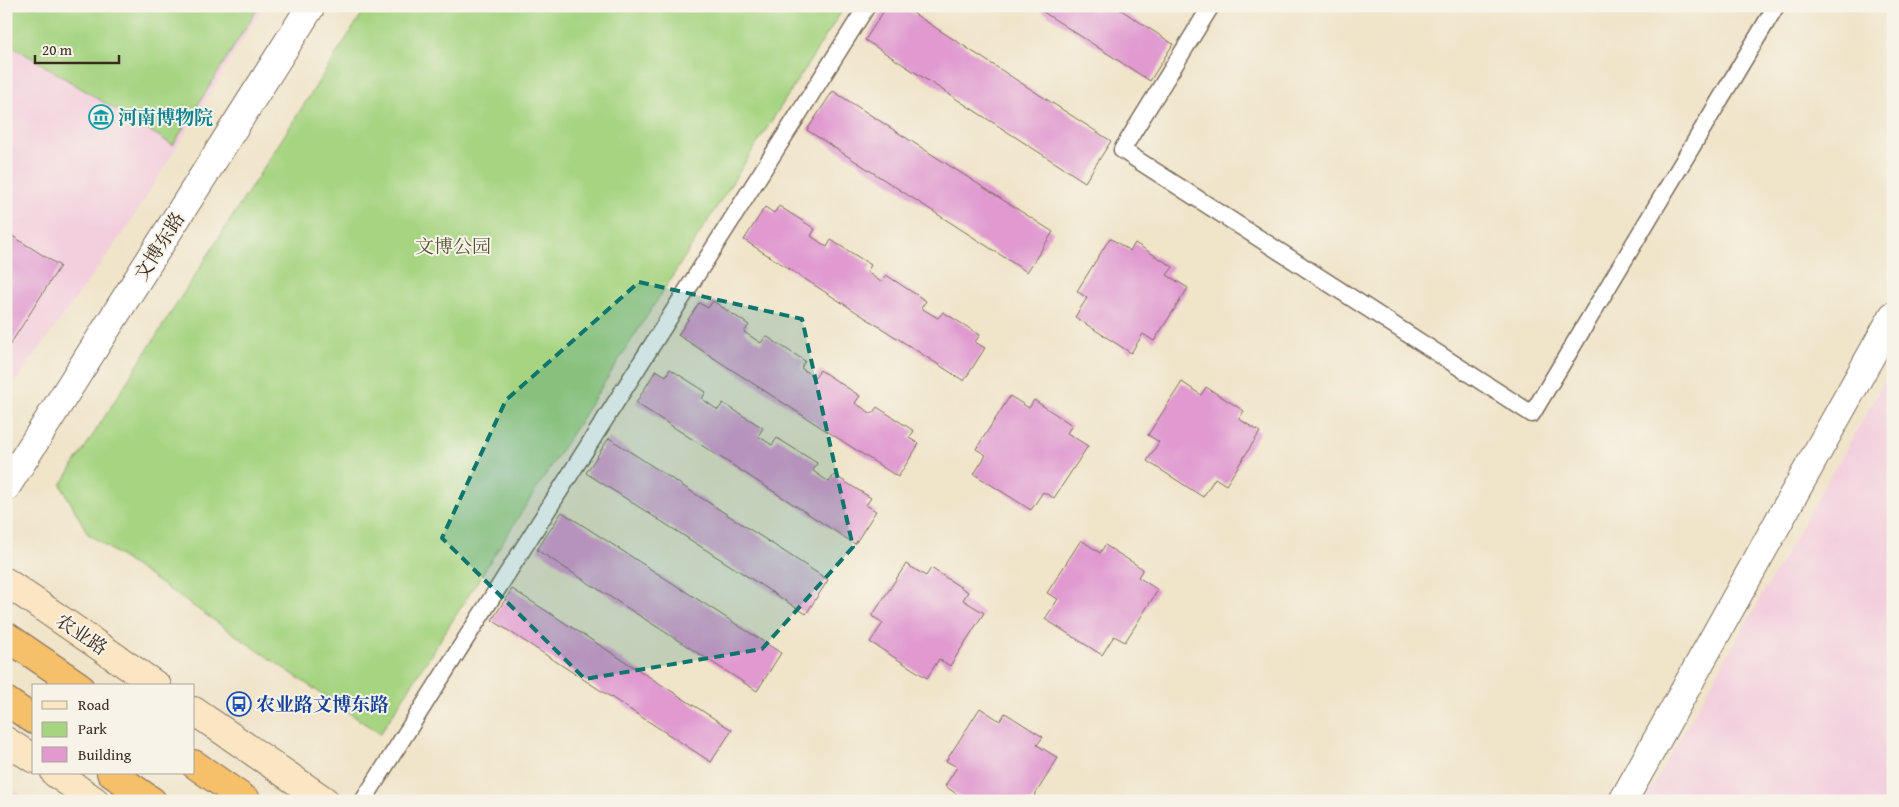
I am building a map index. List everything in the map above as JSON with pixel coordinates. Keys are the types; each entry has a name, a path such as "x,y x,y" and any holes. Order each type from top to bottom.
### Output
{"highway":[{"path":"6,636 76,684"},
{"path":"6,702 32,719"},
{"path":"195,765 247,801"},
{"path":"112,774 152,801"}],"street":[{"name":"文博东路","path":"6,487 311,6"},
{"path":"1622,801 1893,316"},
{"name":"农业路","path":"6,582 154,684"},
{"path":"195,712 325,801"},
{"path":"6,741 32,758"},
{"path":"55,774 95,801"}],"lane":[{"path":"363,801 867,6"},
{"path":"1212,6 1122,150 1532,414 1776,6"}],"highlighted area":[{"path":"639,282 802,319 853,547 762,649 585,679 442,538 506,400"}],"shaded area":[{"name":"河南博物院","path":"6,6 264,6 126,229 6,395"},
{"path":"1893,367 1893,801 1644,801"},
{"path":"6,785 30,801 6,801"}],"green space":[{"path":"7,6 259,6 173,145 6,42"},
{"name":"文博公园","path":"367,6 845,6 380,734 88,534 61,485"}],"building":[{"path":"887,6 902,6 1111,141 1085,182 865,40"},
{"path":"1034,6 1115,6 1173,44 1150,81"},
{"path":"833,91 1053,232 1027,272 807,130"},
{"path":"779,206 815,229 811,236 827,247 831,240 871,265 867,272 881,282 886,275 926,301 921,308 938,318 943,312 980,335 975,342 985,348 964,381 744,240 765,207 774,213"},
{"path":"6,232 60,266 6,351"},
{"path":"1110,238 1130,251 1135,243 1173,267 1167,275 1188,288 1154,341 1143,334 1131,353 1075,317 1087,298 1077,291"},
{"path":"713,301 749,325 744,332 761,343 766,336 805,361 801,368 815,378 820,370 860,396 855,403 872,414 877,407 914,431 909,438 919,444 898,477 678,335 699,303 708,308"},
{"path":"670,369 706,392 702,399 718,410 723,403 763,428 758,436 772,445 777,438 817,463 813,471 829,482 834,475 871,498 866,505 876,511 855,544 636,403 656,370 666,376"},
{"path":"1182,382 1201,395 1206,387 1244,411 1239,419 1260,432 1226,485 1215,478 1203,497 1147,461 1159,442 1148,435"},
{"path":"1010,396 1029,408 1034,400 1072,425 1067,433 1088,446 1054,498 1043,492 1031,510 974,474 986,455 976,449"},
{"path":"609,438 828,580 806,614 586,473"},
{"path":"562,512 781,653 757,691 537,550"},
{"path":"1081,540 1100,553 1105,545 1143,569 1138,577 1158,590 1125,642 1114,636 1102,655 1045,619 1058,599 1047,593"},
{"path":"906,564 926,576 931,568 968,592 963,600 984,613 950,666 939,659 927,678 870,642 883,623 872,616"},
{"path":"512,589 732,730 711,762 492,620"},
{"path":"980,708 1000,721 1005,713 1043,737 1037,745 1058,758 1031,801 967,801 945,786 957,767 946,761"}],"place":[{"name":"河南博物院","path":"101,117"},
{"name":"农业路文博东路","path":"239,704"}]}
